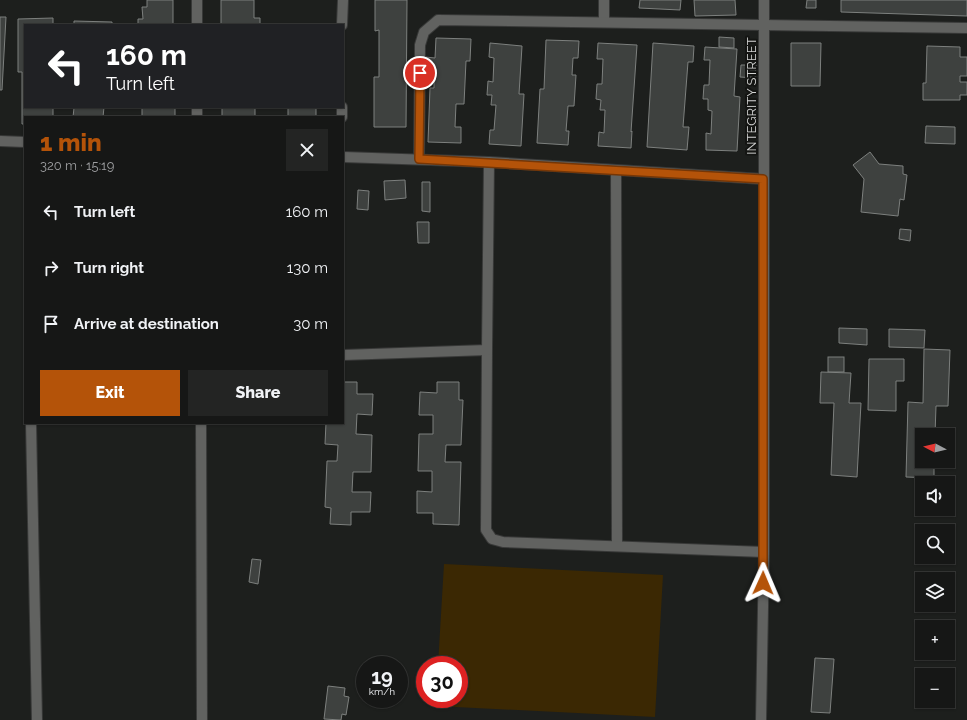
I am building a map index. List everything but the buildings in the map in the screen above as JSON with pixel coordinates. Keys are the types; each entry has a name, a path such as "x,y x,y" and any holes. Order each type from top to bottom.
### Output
{"street":[{"path":"197,0 197,24"},
{"path":"342,24 343,0"},
{"path":"604,0 604,22"},
{"name":"INTEGRITY STREET","path":"761,720 764,552 764,0"},
{"path":"419,159 420,45 424,32 438,20 967,28"},
{"path":"0,141 24,142"},
{"path":"344,157 490,162 763,179"},
{"path":"490,162 486,530 492,539 503,542 764,552"},
{"path":"616,170 617,546"},
{"path":"344,355 487,350"},
{"path":"31,424 38,720"},
{"path":"201,424 202,720"}],"shaded area":[{"path":"444,564 663,575 655,717 468,708 468,656 439,656"}],"route":[{"path":"420,73 419,159 763,179 763,583"}]}
